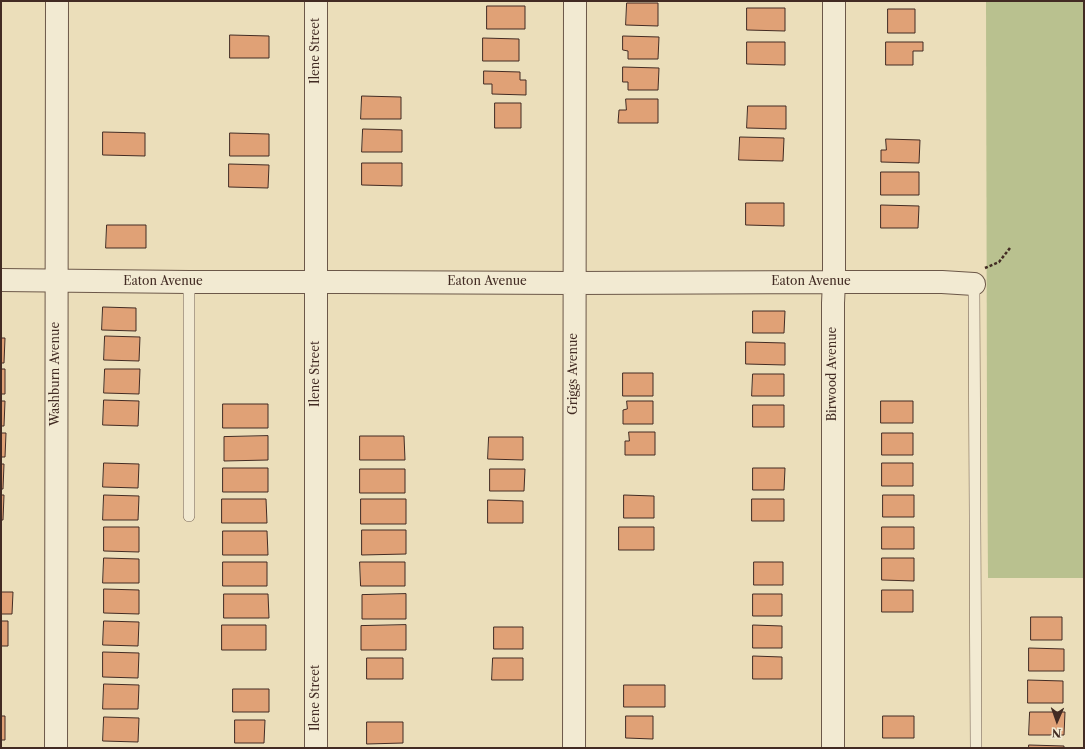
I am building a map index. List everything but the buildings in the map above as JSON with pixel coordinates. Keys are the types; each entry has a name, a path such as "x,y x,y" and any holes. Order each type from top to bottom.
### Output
{"street":[{"name":"Washburn Avenue","path":"56,748 57,1"},
{"name":"Ilene Street","path":"316,1 316,748"},
{"name":"Griggs Avenue","path":"574,1 574,748"},
{"name":"Birwood Avenue","path":"833,748 834,1"},
{"name":"Eaton Avenue","path":"1,280 574,283 942,282 974,284"}],"lane":[{"path":"189,282 189,516"},
{"path":"974,284 976,748"}],"path":[{"path":"974,284 977,271 999,262 1010,248"}],"green space":[{"path":"986,1 1084,1 1084,578 988,578"}]}
